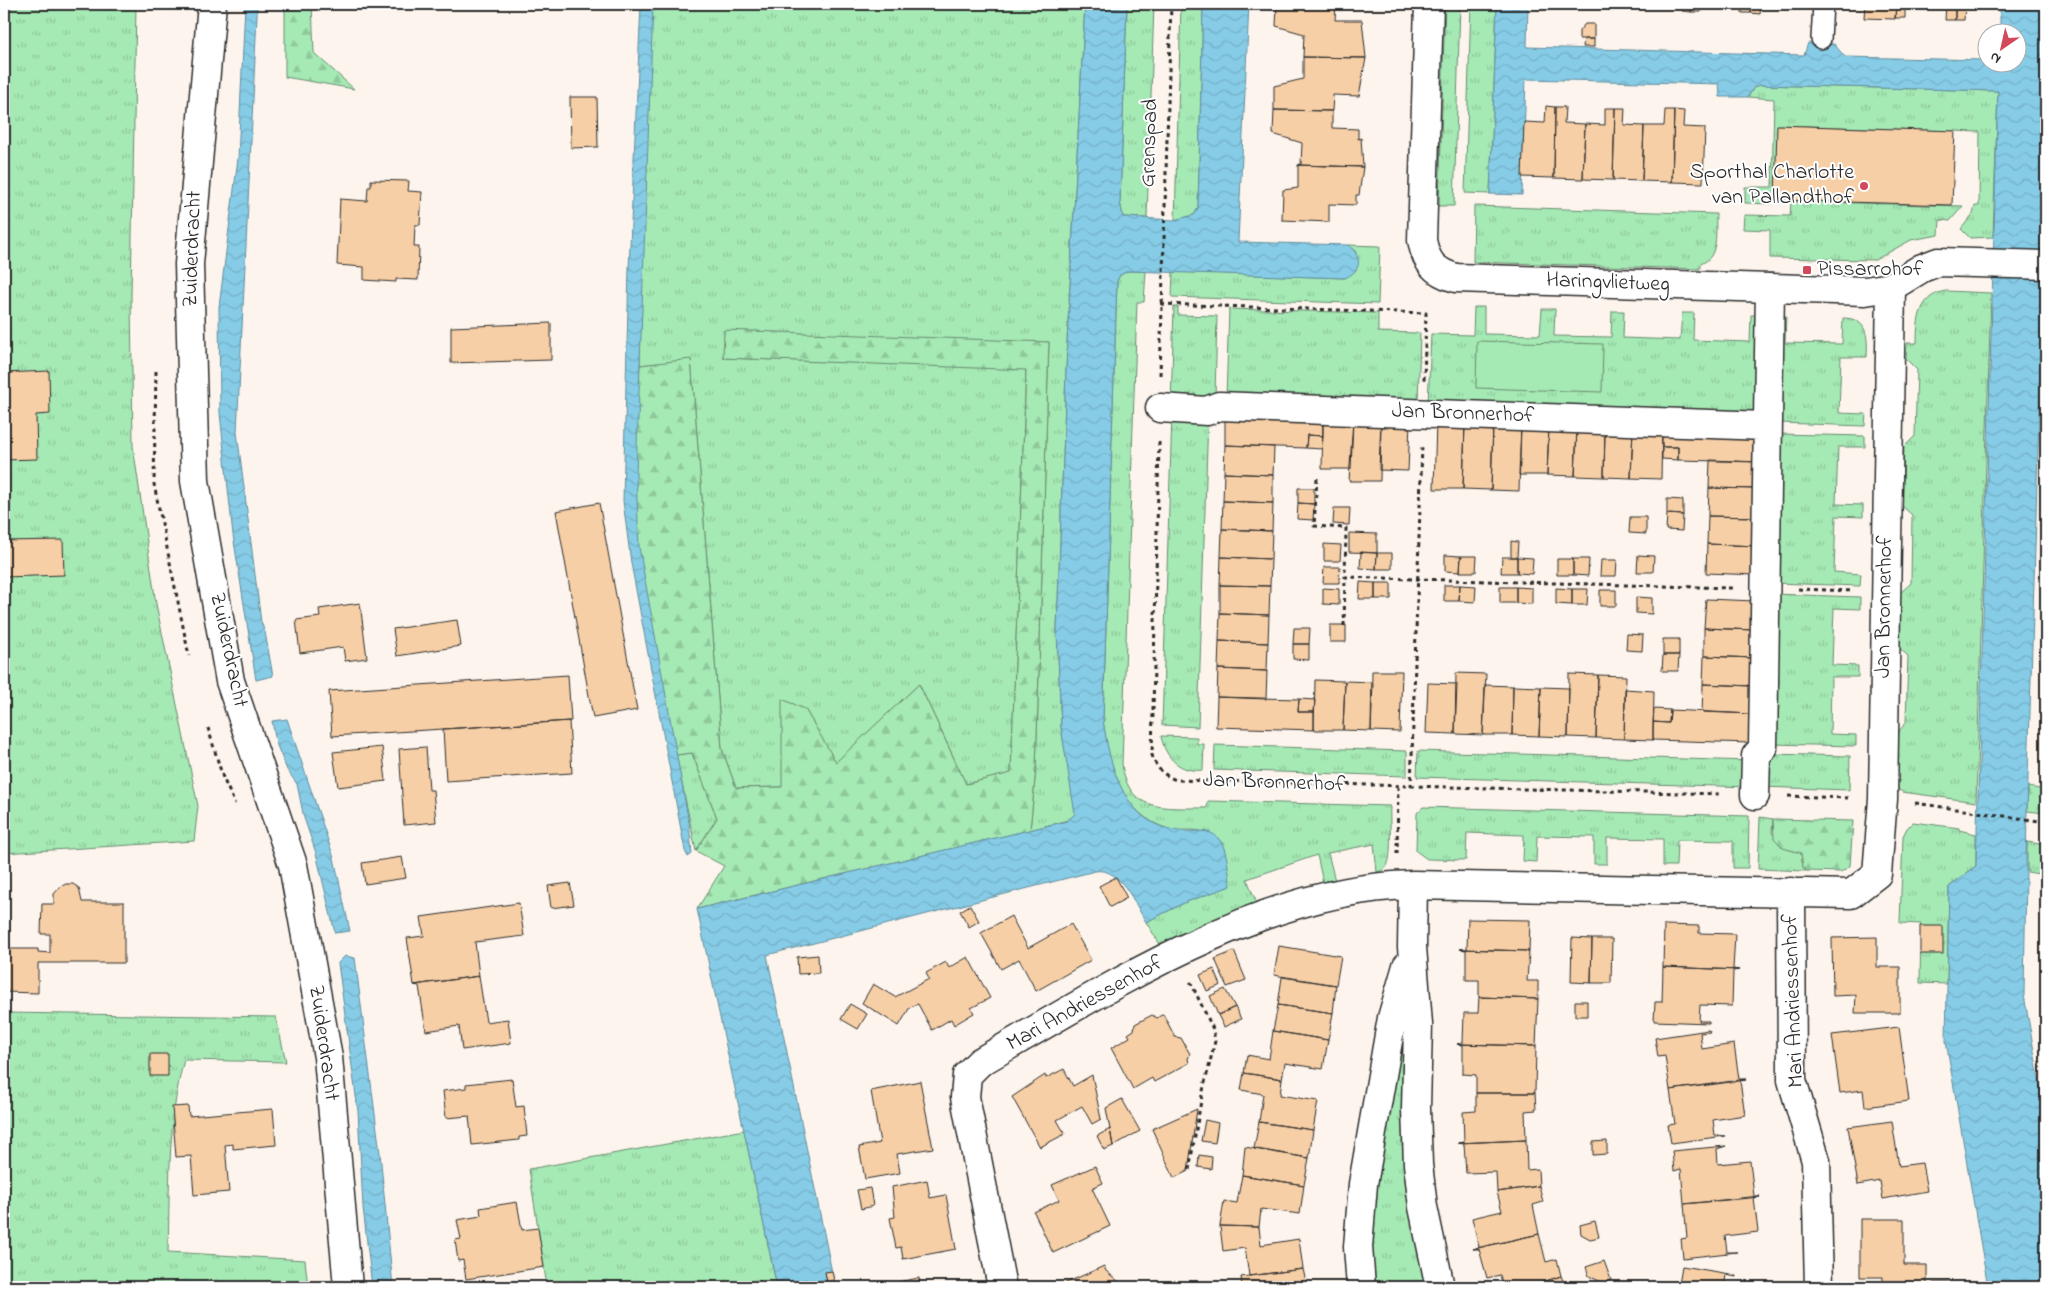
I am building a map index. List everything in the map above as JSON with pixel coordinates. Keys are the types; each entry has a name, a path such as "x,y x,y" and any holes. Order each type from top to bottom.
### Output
{"street":[{"name":"Zuiderdracht","path":"212,4 189,264 195,481 230,681 293,865 328,1057 348,1287"},
{"name":"Haringvlietweg","path":"1429,4 1422,240 1427,259 1435,270 1456,278 1865,291 1891,286 1922,268 1938,262 2046,265"},
{"name":"Jan Bronnerhof","path":"1883,799 1891,286"},
{"path":"1755,795 1756,756 1763,748 1766,426 1770,288"},
{"name":"Jan Bronnerhof","path":"1160,408 1207,411 1219,406 1423,412 1766,426"},
{"name":"Mari Andriessenhof","path":"1002,1287 965,1097 968,1075 980,1062 1150,965 1236,926 1327,895 1363,888 1405,885 1851,894 1877,874 1883,799"},
{"path":"1405,885 1418,1024 1416,1109 1418,1164 1423,1207 1440,1287"},
{"name":"Mari Andriessenhof","path":"1791,892 1792,1080 1816,1161 1819,1287"},
{"path":"1360,1287 1358,1247 1363,1184 1392,1018 1412,947"}],"lane":[{"path":"1821,39 1822,4"}],"path":[{"name":"Grenspad","path":"1161,283 1171,4"},
{"name":"Jan Bronnerhof","path":"1161,283 1152,755 1154,764 1163,774 1176,780 1883,799"},
{"path":"1160,304 1426,313 1411,787"},
{"path":"1317,478 1314,526 1346,528 1344,626"},
{"path":"1346,577 1885,592"},
{"path":"1398,787 1405,885"},
{"path":"1883,799 2046,822"},
{"path":"1177,953 1213,1029 1215,1041 1202,1095 1190,1170"}],"green space":[{"path":"4,4 136,4 131,296 133,446 156,604 198,806 194,841 4,853"},
{"path":"285,4 312,4 314,53 354,89 285,77"},
{"path":"649,4 1085,4 1067,343 1057,630 1061,727 1075,807 1075,814 1072,819 1030,830 1036,769 1049,342 723,358 1026,369 1011,774 966,784 919,684 836,763 805,709 782,787 736,788 722,749 691,360 640,365 640,209"},
{"path":"1127,4 1154,4 1147,218 1123,217 1120,202"},
{"path":"1181,4 1203,4 1198,208 1194,215 1175,220"},
{"path":"1445,4 1460,4 1454,206 1439,206"},
{"path":"1471,4 1497,4 1490,194 1465,193"},
{"path":"1760,85 1998,91 1993,237 1970,238 1961,229 1973,214 1975,206 1979,206 1980,132 1778,125 1775,201 1771,201 1771,204 1745,203 1745,187 1772,187 1774,99 1748,97 1754,87"},
{"path":"1791,201 1963,206 1950,221 1940,220 1939,235 1911,240 1875,260 1770,258 1770,230 1743,229 1744,215 1790,216"},
{"path":"1474,206 1716,214 1714,250 1706,261 1700,264 1700,269 1473,262"},
{"path":"1348,245 1380,246 1378,304 1172,297 1173,272 1345,278 1356,252"},
{"path":"1128,271 1146,271 1144,302 1137,302 1122,764 1126,780 1132,792 1141,800 1152,805 1164,807 1207,808 1208,801 1390,806 1390,854 1387,866 1384,869 1377,872 1374,844 1328,853 1335,881 1323,883 1317,855 1247,879 1257,904 1161,946 1146,922 1186,902 1230,886 1223,844 1203,832 1173,830 1152,822 1128,800 1114,770 1103,720 1117,281 1120,275"},
{"path":"1946,291 1991,293 1976,802 1902,792 1896,787 1897,733 1906,723 1908,656 1899,648 1900,593 1911,583 1912,515 1902,506 1904,447 1915,436 1917,370 1906,359 1907,343 1917,343 1919,317 1925,303 1937,293"},
{"path":"1174,307 1178,307 1178,315 1217,316 1215,397 1171,405"},
{"path":"1474,307 1484,307 1484,334 1540,335 1542,309 1555,309 1554,336 1611,337 1612,311 1624,311 1623,338 1680,340 1682,313 1694,313 1693,340 1750,342 1751,315 1764,315 1761,415 1428,405 1431,334 1473,335"},
{"path":"1229,309 1378,313 1378,332 1420,333 1418,404 1226,398"},
{"path":"1774,317 1786,317 1785,343 1842,344 1843,318 1857,321 1862,325 1867,342 1867,357 1841,357 1839,413 1866,414 1865,426 1779,423"},
{"path":"724,330 1049,342 1036,769 1030,830 697,909 724,866 696,851 717,818 692,753 676,755 637,545 633,474 640,365 691,359 722,749 736,788 782,787 782,699 805,709 836,762 919,684 966,784 1011,773 1026,370 723,358"},
{"path":"1477,341 1603,344 1602,392 1476,388"},
{"path":"1172,414 1208,416 1198,727 1162,725"},
{"path":"1778,434 1865,436 1865,447 1838,447 1836,504 1863,505 1863,517 1836,516 1834,572 1861,574 1860,586 1774,583"},
{"path":"1773,594 1860,597 1860,609 1834,608 1832,665 1858,666 1858,677 1831,677 1830,734 1856,735 1856,746 1769,744"},
{"path":"1161,736 1197,737 1197,744 1204,744 1203,770 1187,769 1175,762 1166,751"},
{"path":"1215,745 1407,751 1407,776 1214,770"},
{"path":"1418,751 1751,761 1750,787 1417,777"},
{"path":"692,753 717,818 696,851 676,755"},
{"path":"1769,754 1850,756 1849,790 1761,787"},
{"path":"2028,787 2046,790 2046,815 2045,813 2027,811"},
{"path":"1423,807 1749,816 1748,868 1733,868 1733,841 1677,840 1676,866 1663,866 1663,839 1607,838 1607,864 1594,864 1594,837 1537,836 1536,862 1523,861 1524,835 1467,833 1466,860 1427,859 1416,851 1417,813"},
{"path":"1760,817 1773,819 1772,833 1787,849 1801,853 1803,867 1806,871 1758,869"},
{"path":"1773,819 1853,821 1850,866 1841,872 1806,871 1803,867 1801,853 1783,848 1774,838"},
{"path":"1913,822 1959,828 1959,830 1976,834 1976,866 1949,887 1947,984 1920,983 1921,924 1900,923 1903,836"},
{"path":"2027,842 2046,845 2046,875 2027,872"},
{"path":"4,1013 276,1017 286,1062 184,1060 172,1131 168,1252 305,1260 308,1287 4,1287"},
{"path":"1407,1016 1432,1287 1367,1287 1365,1232 1400,1021"},
{"path":"744,1130 777,1287 547,1287 529,1169"}],"water":[{"path":"245,4 257,4 257,16 237,432 261,622 265,632 273,676 256,680 233,535 220,413 219,307 238,158"},
{"path":"641,4 653,4 636,474 639,547 689,823 692,854 688,857 685,851 631,563 623,501 629,268"},
{"path":"1085,4 1127,4 1120,202 1123,217 1175,220 1194,215 1198,208 1203,4 1249,4 1238,242 1348,245 1353,249 1358,258 1358,267 1351,275 1345,278 1128,271 1120,275 1117,281 1103,720 1106,738 1116,775 1123,792 1133,807 1146,819 1162,827 1182,831 1201,831 1210,833 1218,838 1224,848 1231,886 1186,902 1146,922 1126,888 1119,880 1104,871 1095,871 767,955 835,1287 777,1287 697,909 1067,821 1075,814 1061,727 1057,630 1067,343"},
{"path":"1497,4 1528,4 1527,47 1804,55 1808,43 1834,44 1845,57 1978,60 1978,72 2028,72 2028,22 2000,22 2000,4 2046,4 2046,188 2027,810 2024,995 2046,1118 2046,1287 1988,1287 1946,1041 1949,887 1976,866 1998,91 1760,85 1754,87 1748,97 1720,97 1719,84 1526,79 1522,195 1490,194"},
{"path":"287,719 334,858 350,931 335,933 316,853 304,818 297,784 287,770 276,743 272,721"},
{"path":"345,956 355,958 380,1153 393,1287 372,1287 363,1207 358,1111 338,963"}],"building":[{"path":"1277,4 1336,4 1335,20 1362,20 1366,58 1303,57 1304,34 1276,26"},
{"path":"1682,4 1692,4 1691,12 1682,11"},
{"path":"1692,4 1701,4 1701,12 1691,12"},
{"path":"1742,4 1751,4 1751,13 1742,13"},
{"path":"1751,4 1761,4 1760,14 1751,13"},
{"path":"1865,4 1896,4 1895,19 1864,18"},
{"path":"1896,4 1905,4 1905,18 1895,18"},
{"path":"1946,4 1955,4 1955,20 1945,20"},
{"path":"1955,4 1965,4 1964,20 1955,20"},
{"path":"1585,24 1594,24 1594,39 1579,39 1579,31"},
{"path":"1584,39 1594,39 1594,47 1583,47"},
{"path":"1303,57 1366,58 1359,96 1333,95 1332,111 1274,110 1274,86 1303,79"},
{"path":"570,97 597,97 598,147 571,148"},
{"path":"1546,106 1555,107 1554,178 1522,177 1524,122 1545,123"},
{"path":"1555,107 1565,107 1564,123 1585,124 1583,179 1554,178"},
{"path":"1605,108 1615,108 1613,180 1583,179 1585,124 1605,125"},
{"path":"1615,108 1625,108 1624,125 1644,126 1642,181 1613,180"},
{"path":"1274,110 1332,111 1332,128 1358,129 1358,139 1361,138 1363,167 1298,165 1301,164 1302,143 1273,134"},
{"path":"1665,110 1674,110 1672,182 1642,181 1644,126 1664,126"},
{"path":"1674,110 1684,111 1683,127 1705,128 1703,183 1672,182"},
{"path":"1777,125 1955,131 1952,205 1775,200"},
{"path":"1298,165 1363,167 1359,195 1356,195 1356,205 1329,204 1329,222 1282,220 1283,190 1298,188"},
{"path":"371,180 409,181 408,191 422,192 420,225 415,225 414,247 419,247 418,280 396,279 396,282 364,280 364,267 337,265 340,199 367,201 368,187 371,187"},
{"path":"551,323 551,360 451,363 451,327"},
{"path":"49,371 50,414 36,415 37,459 4,460 4,373"},
{"path":"1225,416 1323,419 1323,436 1307,435 1306,448 1225,445"},
{"path":"1323,419 1353,420 1351,469 1322,469"},
{"path":"1353,420 1381,420 1380,481 1349,481"},
{"path":"1381,420 1410,422 1408,471 1379,470"},
{"path":"1436,422 1465,423 1463,489 1434,489"},
{"path":"1465,423 1493,424 1491,490 1463,489"},
{"path":"1493,424 1521,425 1519,491 1491,490"},
{"path":"1521,425 1549,426 1547,475 1519,475"},
{"path":"1549,426 1577,427 1575,476 1547,475"},
{"path":"1577,427 1605,428 1604,477 1575,476"},
{"path":"1605,428 1633,428 1631,478 1604,477"},
{"path":"1633,428 1662,429 1661,479 1631,478"},
{"path":"1662,429 1760,432 1759,462 1678,460 1678,447 1662,447"},
{"path":"1307,435 1323,436 1322,449 1306,448"},
{"path":"1225,445 1274,447 1273,475 1224,473"},
{"path":"1662,447 1678,447 1678,460 1662,459"},
{"path":"1710,460 1759,462 1759,489 1709,488"},
{"path":"1224,473 1273,475 1273,503 1223,501"},
{"path":"1298,488 1314,488 1314,504 1298,503"},
{"path":"1709,488 1759,489 1758,517 1708,516"},
{"path":"1667,499 1683,500 1683,515 1667,514"},
{"path":"1223,501 1273,503 1272,531 1222,529"},
{"path":"599,503 637,710 593,718 556,511"},
{"path":"1298,503 1314,504 1313,520 1297,519"},
{"path":"1334,508 1350,508 1349,525 1333,524"},
{"path":"1667,514 1683,515 1682,531 1666,530"},
{"path":"1708,516 1758,517 1757,546 1707,544"},
{"path":"1630,517 1646,517 1646,534 1629,533"},
{"path":"1222,529 1272,531 1271,559 1221,557"},
{"path":"1349,533 1377,534 1377,553 1349,552"},
{"path":"63,540 64,575 4,577 4,541"},
{"path":"1511,541 1518,542 1517,557 1511,557"},
{"path":"1324,544 1341,545 1340,561 1324,561"},
{"path":"1707,544 1757,546 1756,575 1706,573"},
{"path":"1361,552 1377,553 1376,569 1360,568"},
{"path":"1377,553 1392,553 1392,569 1376,569"},
{"path":"1445,555 1461,556 1460,572 1445,571"},
{"path":"1638,555 1654,556 1653,572 1637,572"},
{"path":"1461,556 1477,556 1476,572 1460,572"},
{"path":"1221,557 1271,559 1270,586 1220,585"},
{"path":"1502,557 1517,557 1517,573 1501,573"},
{"path":"1517,557 1533,558 1532,574 1517,573"},
{"path":"1557,559 1573,559 1573,575 1557,575"},
{"path":"1573,559 1589,559 1588,576 1573,575"},
{"path":"1601,560 1617,560 1616,576 1600,576"},
{"path":"1324,567 1340,567 1339,583 1323,583"},
{"path":"1360,582 1375,583 1375,599 1359,599"},
{"path":"1375,583 1391,583 1391,599 1375,599"},
{"path":"1220,585 1270,586 1269,615 1220,613"},
{"path":"1444,585 1460,585 1459,601 1444,601"},
{"path":"1460,585 1476,586 1475,602 1459,601"},
{"path":"1500,587 1516,587 1516,603 1500,603"},
{"path":"1516,587 1532,588 1532,604 1516,603"},
{"path":"1323,588 1339,589 1339,605 1323,604"},
{"path":"1556,588 1572,589 1572,605 1556,604"},
{"path":"1572,589 1588,589 1587,605 1572,605"},
{"path":"1600,590 1616,590 1616,606 1600,606"},
{"path":"1636,597 1652,598 1652,614 1636,613"},
{"path":"1706,599 1755,601 1755,630 1704,628"},
{"path":"360,603 367,658 345,661 343,647 300,653 296,620 320,617 319,609"},
{"path":"1220,613 1269,615 1268,643 1219,641"},
{"path":"457,620 461,646 397,656 393,629"},
{"path":"1330,625 1346,625 1346,642 1330,642"},
{"path":"1294,628 1310,628 1309,644 1293,644"},
{"path":"1704,628 1755,630 1754,658 1704,656"},
{"path":"1627,634 1643,635 1642,651 1626,650"},
{"path":"1663,639 1679,639 1679,655 1663,655"},
{"path":"1219,641 1268,643 1267,671 1218,669"},
{"path":"1293,644 1309,644 1309,660 1293,659"},
{"path":"1663,655 1679,655 1678,671 1662,671"},
{"path":"1704,656 1754,658 1753,686 1703,684"},
{"path":"1218,669 1267,671 1266,699 1217,697"},
{"path":"1372,671 1402,671 1400,732 1371,731"},
{"path":"1456,673 1486,674 1483,735 1455,734"},
{"path":"1569,674 1598,675 1596,738 1568,737"},
{"path":"568,675 571,721 332,736 329,691"},
{"path":"1598,675 1626,676 1624,739 1596,738"},
{"path":"1315,680 1345,681 1343,730 1314,730"},
{"path":"1345,681 1373,682 1371,731 1343,730"},
{"path":"1428,683 1457,684 1455,734 1426,733"},
{"path":"1703,684 1753,686 1752,714 1702,712"},
{"path":"1485,685 1513,686 1512,735 1483,735"},
{"path":"1513,686 1541,687 1539,736 1512,735"},
{"path":"1541,687 1569,688 1568,737 1539,736"},
{"path":"1625,689 1654,691 1653,740 1624,739"},
{"path":"1217,697 1299,699 1298,712 1314,712 1314,730 1216,727"},
{"path":"1299,699 1315,700 1314,712 1298,712"},
{"path":"1654,709 1670,710 1669,723 1653,722"},
{"path":"1670,710 1752,714 1751,743 1653,740 1653,722 1669,723"},
{"path":"569,721 572,773 446,781 443,729"},
{"path":"382,747 386,781 338,787 333,752"},
{"path":"426,747 429,790 433,790 436,822 404,825 399,749"},
{"path":"402,857 406,878 365,884 362,863"},
{"path":"1116,877 1127,898 1110,907 1099,886"},
{"path":"570,883 574,905 551,908 548,886"},
{"path":"66,884 73,884 79,888 82,902 124,902 124,963 38,963 38,993 4,992 4,949 38,949 38,952 50,953 50,934 41,934 42,904 54,904 54,894 60,887"},
{"path":"519,903 524,936 475,942 479,976 414,985 407,938 424,936 421,917"},
{"path":"970,905 979,921 969,927 960,911"},
{"path":"1011,916 1028,948 1071,924 1091,960 1036,991 1019,959 1001,969 981,933"},
{"path":"1468,919 1530,920 1529,951 1460,949 1467,949"},
{"path":"1664,925 1699,926 1699,933 1735,934 1733,969 1739,970 1663,967"},
{"path":"1920,926 1943,926 1943,954 1920,954"},
{"path":"1877,937 1877,967 1900,967 1900,1013 1855,1013 1856,995 1833,996 1832,938"},
{"path":"1572,938 1592,939 1591,983 1571,982"},
{"path":"1592,939 1612,939 1611,983 1591,983"},
{"path":"1279,946 1341,956 1336,985 1274,975"},
{"path":"1460,949 1529,951 1527,981 1538,981 1538,999 1479,997 1479,980 1466,980 1466,950"},
{"path":"1234,951 1246,980 1227,987 1215,959"},
{"path":"818,955 819,973 798,974 797,957"},
{"path":"968,957 990,998 971,1008 974,1013 954,1025 951,1019 932,1030 918,1004 910,1007 899,1026 862,1003 873,984 895,997 929,979 926,973 946,962 949,968"},
{"path":"1663,967 1739,970 1733,971 1732,1006 1700,1005 1699,1021 1709,1021 1709,1023 1654,1021 1655,1002 1662,1002"},
{"path":"1214,969 1221,985 1207,991 1200,975"},
{"path":"479,976 486,1022 508,1019 511,1043 462,1050 459,1026 426,1031 419,986 414,985"},
{"path":"1282,977 1336,985 1333,1013 1278,1005"},
{"path":"1225,989 1235,1007 1218,1015 1210,996"},
{"path":"1479,997 1538,999 1536,1046 1457,1044 1463,1043 1464,1013 1478,1013"},
{"path":"1575,1001 1587,1001 1587,1016 1575,1016"},
{"path":"850,1004 867,1014 858,1029 841,1019"},
{"path":"1278,1005 1333,1013 1328,1040 1273,1031"},
{"path":"1235,1007 1241,1019 1224,1027 1218,1015"},
{"path":"1163,1014 1175,1037 1181,1038 1190,1054 1189,1063 1154,1082 1152,1078 1133,1089 1111,1048 1130,1037 1128,1034 1134,1030 1135,1024 1152,1015 1157,1018"},
{"path":"1899,1027 1909,1101 1865,1107 1863,1090 1840,1093 1832,1035"},
{"path":"1709,1030 1710,1032 1700,1033 1702,1049 1734,1044 1739,1079 1746,1079 1670,1090 1665,1056 1658,1057 1655,1038"},
{"path":"1273,1031 1328,1040 1323,1069 1285,1063 1282,1079 1244,1073 1247,1055 1269,1059"},
{"path":"1457,1044 1536,1046 1535,1093 1476,1093 1476,1075 1463,1074 1463,1045"},
{"path":"150,1054 168,1054 168,1076 150,1076"},
{"path":"1064,1069 1073,1086 1092,1075 1101,1119 1092,1124 1082,1106 1057,1120 1065,1134 1040,1147 1012,1097 1045,1075 1046,1078"},
{"path":"1244,1073 1282,1079 1280,1095 1318,1101 1313,1130 1259,1122 1263,1094 1241,1090"},
{"path":"512,1079 516,1107 524,1106 527,1136 519,1137 519,1140 472,1145 469,1116 446,1118 443,1091 466,1088 466,1084"},
{"path":"1746,1080 1740,1081 1745,1115 1713,1120 1715,1135 1725,1136 1671,1143 1668,1125 1675,1124 1670,1090"},
{"path":"920,1081 933,1148 897,1154 900,1173 865,1179 859,1147 880,1143 871,1091"},
{"path":"1476,1093 1535,1093 1536,1110 1525,1111 1526,1140 1458,1143 1464,1142 1463,1112 1476,1111"},
{"path":"1122,1099 1140,1131 1113,1146 1106,1108"},
{"path":"188,1106 189,1116 273,1109 276,1145 233,1149 233,1144 225,1145 229,1192 194,1195 191,1156 176,1157 172,1107"},
{"path":"1197,1109 1188,1171 1174,1178 1152,1129"},
{"path":"1205,1120 1218,1123 1215,1143 1201,1141"},
{"path":"1892,1121 1899,1166 1922,1163 1927,1191 1883,1199 1880,1181 1858,1185 1848,1127"},
{"path":"1259,1122 1313,1130 1309,1158 1254,1149"},
{"path":"1110,1129 1113,1146 1104,1150 1097,1136"},
{"path":"1526,1140 1527,1170 1538,1169 1539,1186 1497,1192 1496,1172 1466,1173 1464,1144 1458,1143"},
{"path":"1607,1141 1607,1154 1593,1155 1593,1142"},
{"path":"1726,1146 1717,1149 1718,1164 1750,1161 1754,1196 1760,1196 1684,1204 1681,1169 1674,1171 1672,1151"},
{"path":"1245,1147 1309,1158 1304,1185 1242,1175"},
{"path":"1199,1155 1212,1157 1211,1169 1198,1167"},
{"path":"1095,1166 1103,1183 1092,1188 1110,1226 1053,1253 1034,1212 1059,1200 1052,1185"},
{"path":"1242,1175 1304,1185 1300,1214 1261,1209 1259,1227 1220,1226 1224,1201 1237,1203"},
{"path":"927,1180 930,1198 946,1195 956,1249 903,1259 901,1247 896,1248 890,1218 895,1217 892,1187"},
{"path":"1539,1186 1543,1202 1533,1205 1539,1234 1473,1249 1479,1247 1472,1218 1502,1211 1497,1192"},
{"path":"870,1188 873,1206 861,1209 857,1190"},
{"path":"1760,1197 1754,1198 1758,1232 1725,1236 1727,1252 1737,1252 1683,1258 1681,1239 1687,1238 1684,1204"},
{"path":"517,1202 522,1230 538,1228 544,1267 466,1279 463,1260 458,1261 455,1240 461,1239 457,1220 481,1216 480,1208"},
{"path":"1860,1219 1904,1219 1904,1265 1927,1265 1927,1287 1883,1287 1883,1277 1860,1277"},
{"path":"1595,1221 1599,1237 1590,1239 1581,1234 1580,1225"},
{"path":"1220,1226 1259,1227 1261,1245 1299,1239 1303,1269 1249,1276 1245,1248 1223,1251"},
{"path":"1539,1234 1546,1262 1557,1259 1561,1276 1528,1287 1503,1287 1500,1275 1487,1278 1479,1249 1473,1249"},
{"path":"1604,1261 1611,1280 1603,1283 1589,1276 1586,1267"},
{"path":"1104,1266 1106,1271 1125,1287 1057,1287"},
{"path":"1682,1266 1736,1275 1736,1277 1726,1275 1724,1287 1685,1287 1679,1284"},
{"path":"1303,1269 1307,1287 1242,1287 1241,1277"},
{"path":"832,1271 835,1285 828,1287 825,1272"},
{"path":"1561,1276 1566,1287 1528,1287"},
{"path":"919,1278 921,1287 882,1287 881,1285"},
{"path":"1933,1283 1954,1283 1954,1287 1933,1287"}],"place":[{"name":"Sporthal Charlotte van Pallandthof","path":"1864,186"},
{"name":"Pissarrohof","path":"1807,270"}]}
